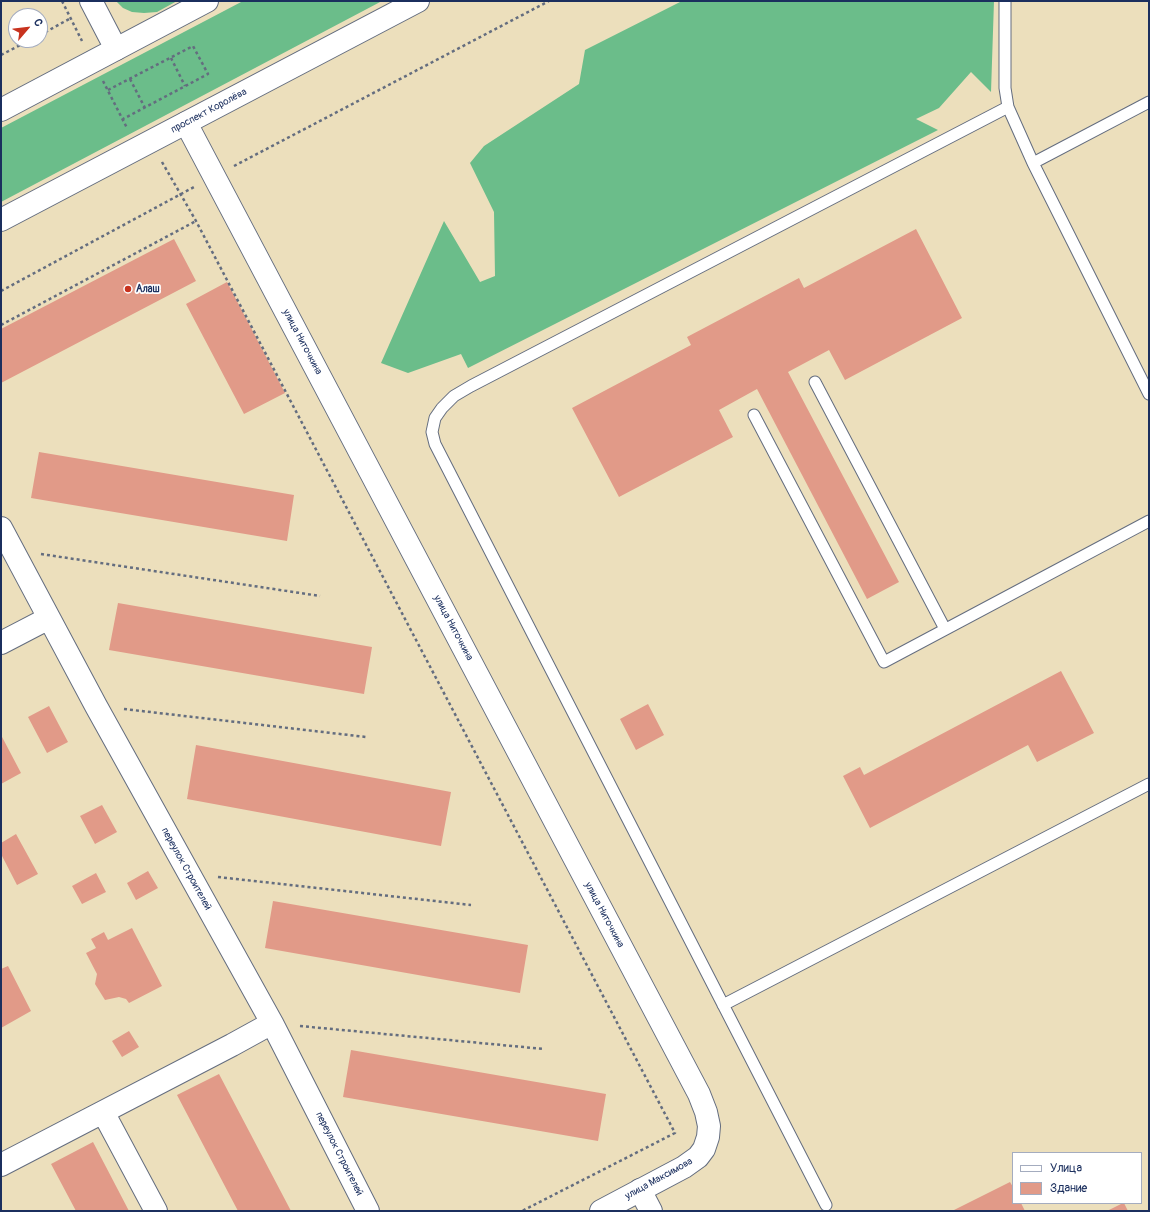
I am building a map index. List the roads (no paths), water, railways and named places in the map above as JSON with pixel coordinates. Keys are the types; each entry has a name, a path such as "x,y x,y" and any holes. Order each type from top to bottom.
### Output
{"street":[{"path":"92,1 116,49"},
{"path":"1,110 207,1"},
{"name":"проспект Королёва","path":"1,220 418,1"},
{"name":"улица Ниточкина","path":"186,123 699,1094 709,1126 708,1137"},
{"name":"переулок Строителей","path":"1,528 96,706 272,1023 368,1211"},
{"path":"1,643 49,618"},
{"path":"1,1165 272,1023"},
{"path":"103,1112 156,1211"},
{"name":"улица Максимова","path":"600,1211 684,1167 698,1157 704,1149 708,1137"},
{"path":"640,1190 651,1211"}],"lane":[{"path":"1005,1 1005,88 1008,107 1033,163 1149,394"},
{"path":"1033,163 1149,102"},
{"path":"826,1205 435,444 432,432 435,418 442,408 454,396 471,386 1008,107"},
{"path":"815,382 945,629"},
{"path":"754,416 884,662 1149,521"},
{"path":"723,1005 1149,784"}],"place":[{"name":"Алаш","path":"128,289"}]}
